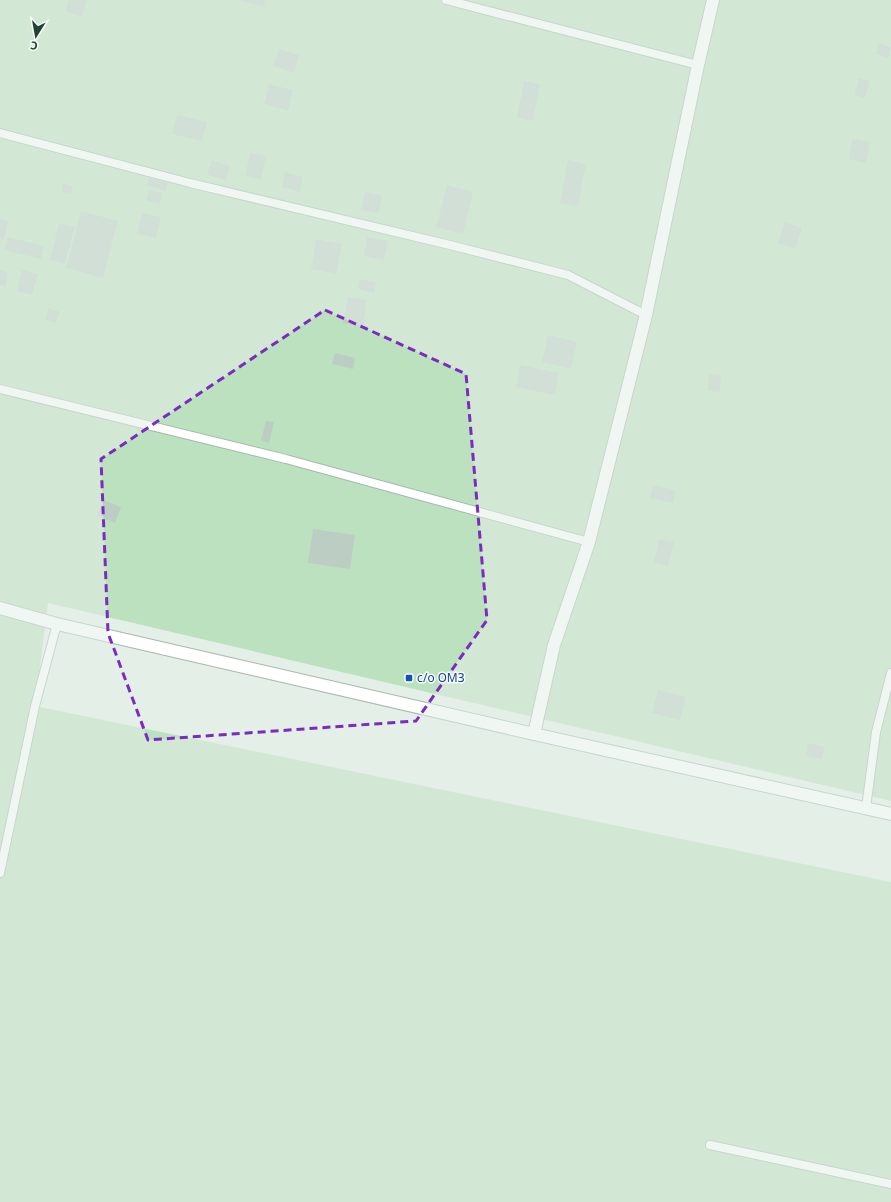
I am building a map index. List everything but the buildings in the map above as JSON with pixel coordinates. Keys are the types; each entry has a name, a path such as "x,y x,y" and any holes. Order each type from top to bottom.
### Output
{"street":[{"path":"534,734 554,645 589,542 646,315 713,0"},
{"path":"0,608 57,624 534,734 891,814"}],"lane":[{"path":"446,0 698,65"},
{"path":"0,133 190,183 450,245 568,276 646,315"},
{"path":"0,389 286,459 589,542"},
{"path":"0,872 35,706 57,624"},
{"path":"866,808 876,732 891,673"},
{"path":"710,1145 891,1184"}],"highlighted area":[{"path":"325,310 466,374 487,620 416,721 148,740 108,633 101,459"}],"green space":[{"path":"0,0 891,0 891,801 48,603 35,706 891,882 891,1202 0,1202"}],"place":[{"name":"с/о ОМЗ","path":"409,678"}]}
